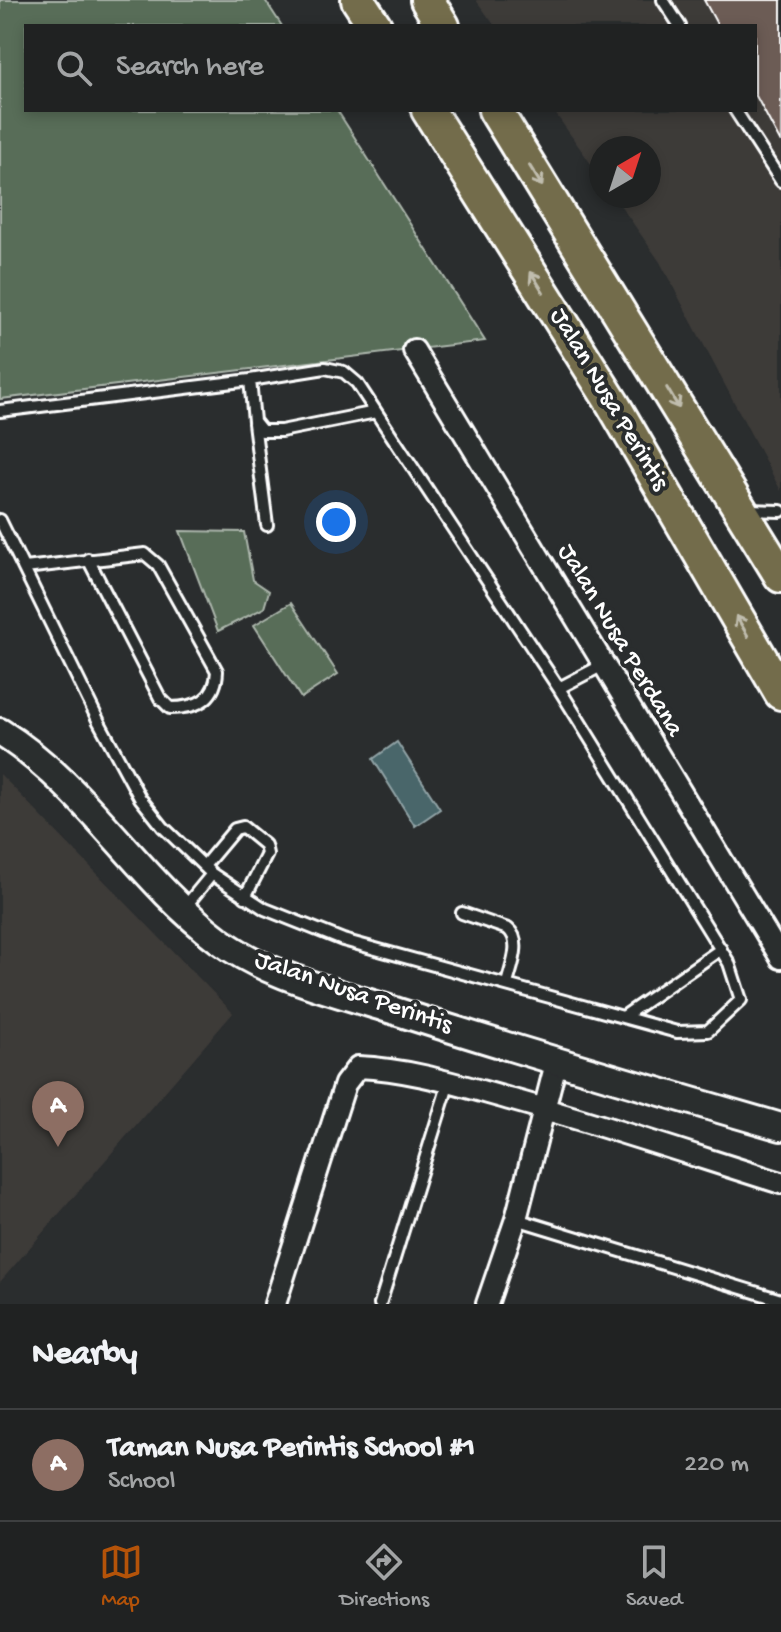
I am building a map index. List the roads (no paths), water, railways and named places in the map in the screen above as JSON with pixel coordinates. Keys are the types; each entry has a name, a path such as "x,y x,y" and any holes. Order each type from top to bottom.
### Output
{"main road":[{"path":"358,0 374,24"},
{"path":"427,0 442,24"},
{"name":"Jalan Nusa Perintis","path":"429,112 613,404 781,693"},
{"path":"496,112 781,576"}],"street":[{"name":"Jalan Nusa Perdana","path":"414,350 781,958"},
{"name":"Jalan Nusa Perintis","path":"0,732 50,768 183,910 220,941 267,969 556,1063 781,1127"},
{"path":"487,1304 516,1219 556,1063"},
{"path":"275,1304 345,1084 358,1067 385,1068 449,1082 781,1183"}],"lane":[{"path":"663,0 679,24"},
{"path":"736,112 781,181"},
{"path":"0,411 325,368 344,372 357,383 559,688 721,949 741,1000 708,1031 677,1032 343,940 285,919 245,897 208,870 163,827 140,798 99,722 0,520"},
{"path":"250,380 267,525"},
{"path":"254,421 262,431 281,431 376,412"},
{"path":"741,510 781,511"},
{"path":"25,568 88,559 145,554 158,565 217,671 216,688 210,696 184,708 170,708 160,698 88,559"},
{"path":"559,688 603,665"},
{"path":"183,910 235,829 243,827 265,845 267,854 245,897"},
{"path":"462,913 514,934 516,941 507,984"},
{"path":"623,1017 721,949"},
{"path":"380,1304 449,1082"},
{"path":"516,1219 781,1300"}],"water":[{"path":"397,742 440,809 415,826 373,759"}],"place":[{"name":"Taman Nusa Perintis School #1","path":"58,1147"}]}
